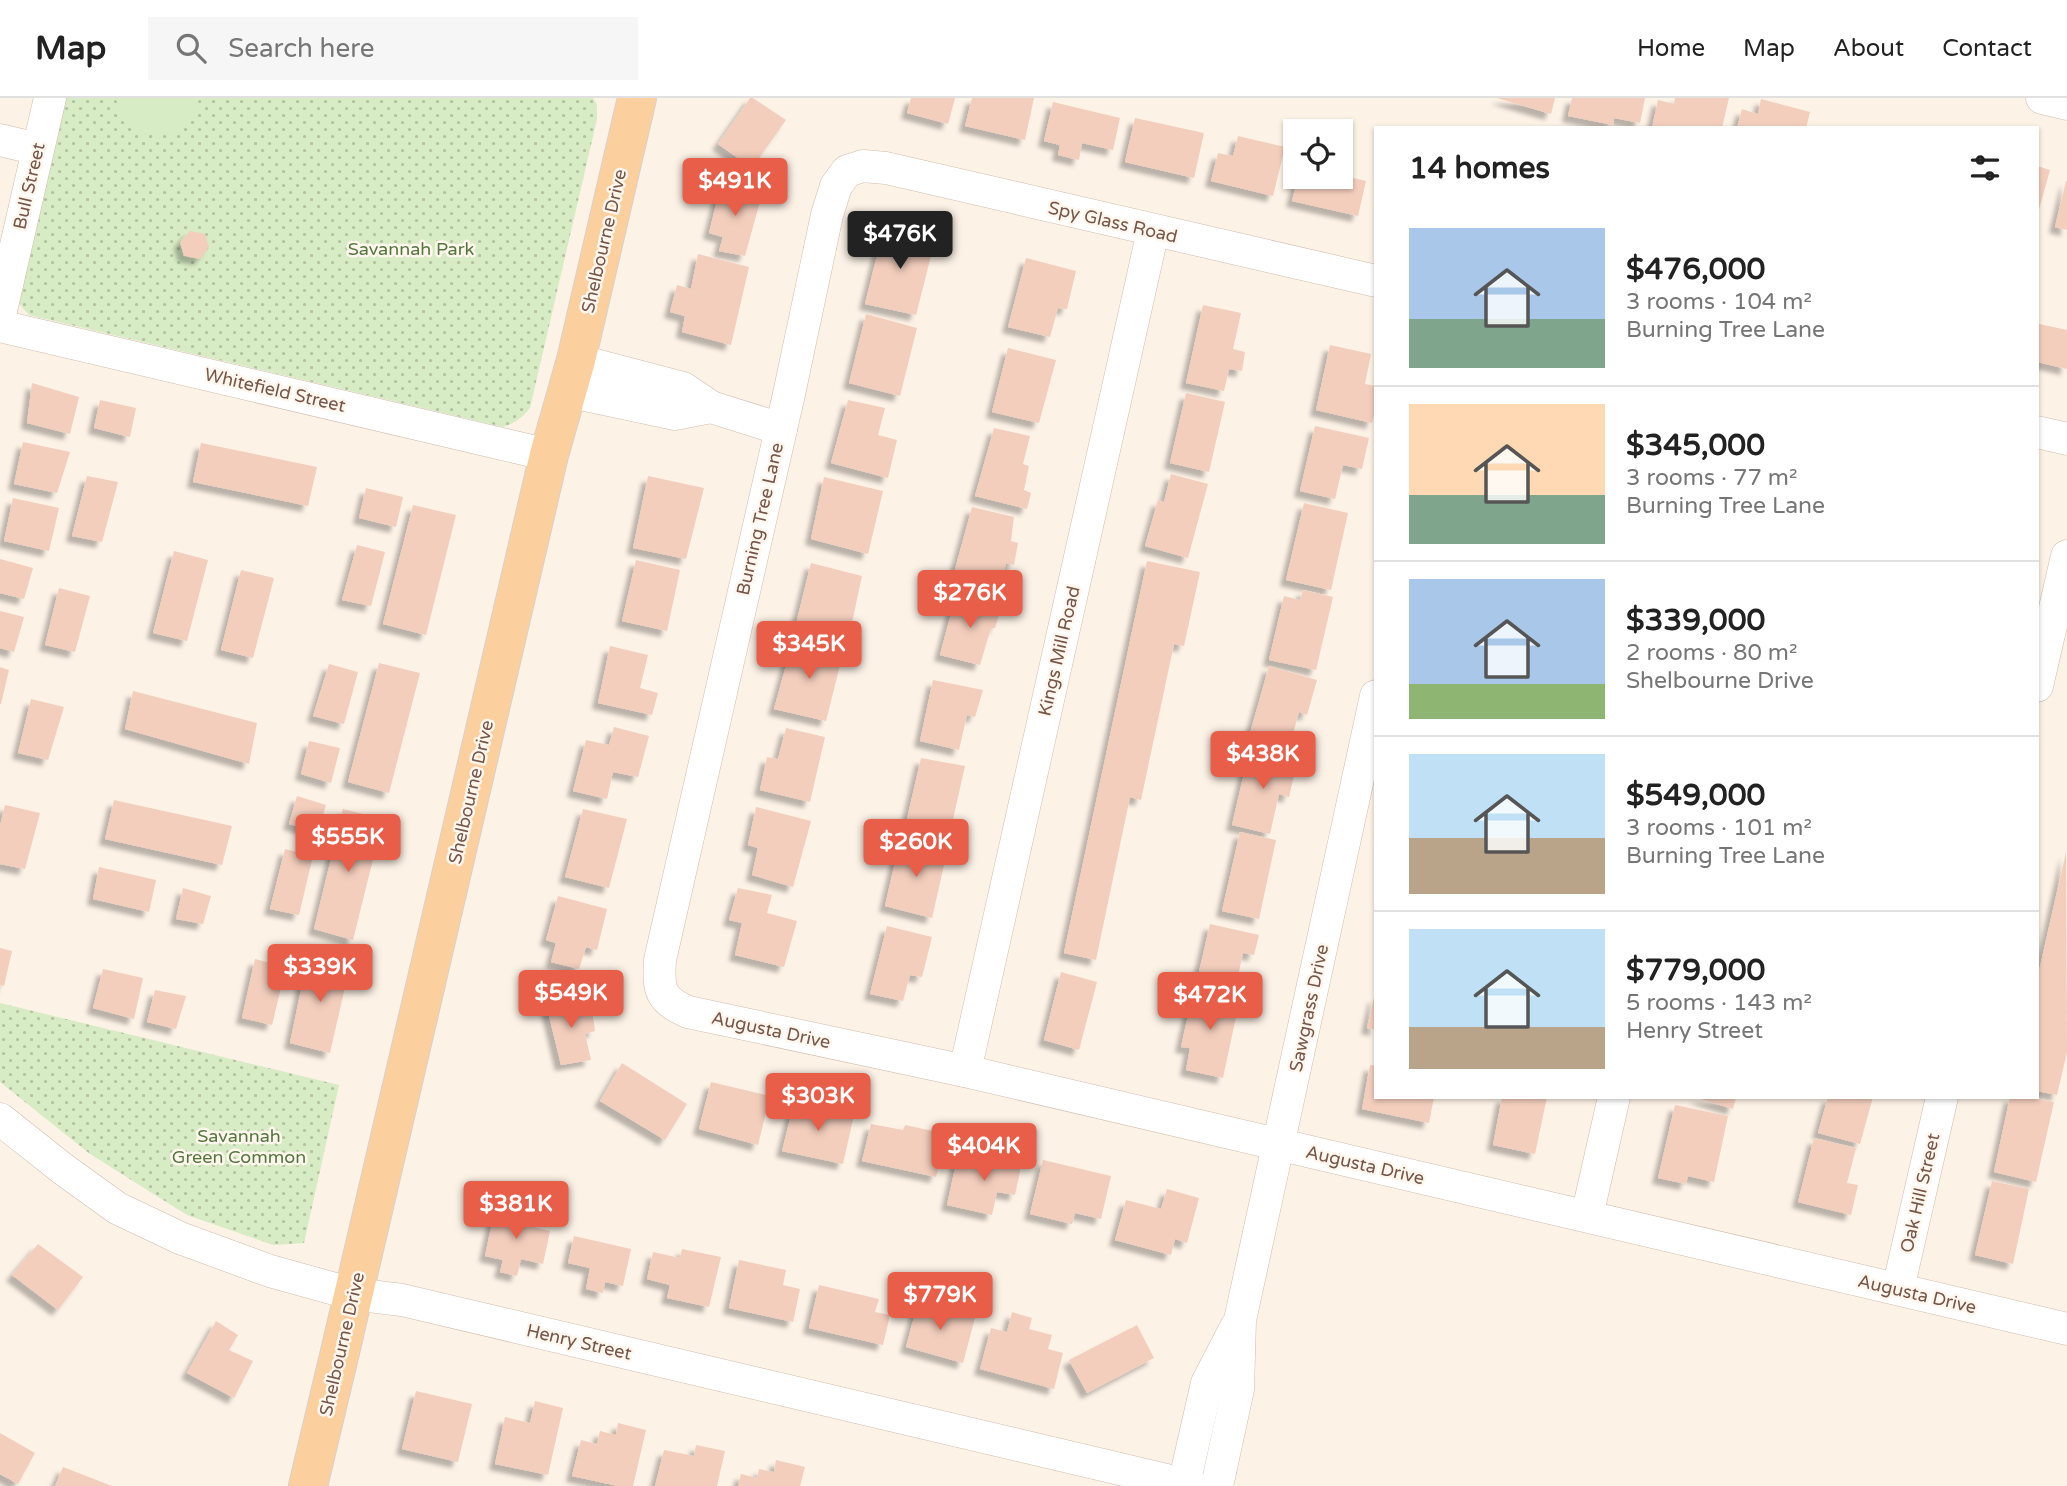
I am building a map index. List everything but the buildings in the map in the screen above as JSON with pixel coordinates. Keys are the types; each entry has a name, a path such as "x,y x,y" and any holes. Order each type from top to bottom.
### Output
{"main road":[{"name":"Shelbourne Drive","path":"307,1486 549,455 571,376 637,98"}],"street":[{"name":"Bull Street","path":"0,315 50,98"},
{"path":"2042,98 2067,104"},
{"path":"0,140 38,149"},
{"name":"Spy Glass Road","path":"851,169 863,166 886,168 1374,281"},
{"name":"Burning Tree Lane","path":"665,999 660,989 660,960 827,215 836,186 851,169"},
{"name":"Kings Mill Road","path":"965,1071 1153,231"},
{"name":"Whitefield Street","path":"0,326 549,455"},
{"path":"571,376 683,388 710,407 781,429"},
{"path":"2039,432 2067,439"},
{"path":"2039,677 2067,556"},
{"name":"Sawgrass Drive","path":"1217,1486 1238,1389 1240,1320 1374,705"},
{"name":"Augusta Drive","path":"665,999 688,1012 965,1071 2067,1329"},
{"path":"1587,1216 1614,1099"},
{"name":"Oak Hill Street","path":"1898,1289 1942,1099"},
{"name":"Henry Street","path":"0,1119 117,1208 180,1238 270,1271 354,1294 402,1300 1188,1485"},
{"name":"Sawgrass Drive","path":"1188,1485 1207,1383 1240,1320"}],"green space":[{"name":"Savannah Park","path":"65,98 593,98 597,105 597,119 530,408 518,420 503,427 29,315 20,305 17,295"},
{"path":"116,98 199,98 194,114 185,125 172,132 159,134 145,132 132,125 122,114"},
{"name":"Savannah Green Common","path":"0,1003 339,1085 304,1243 273,1245 187,1215 90,1154 0,1082"}]}
